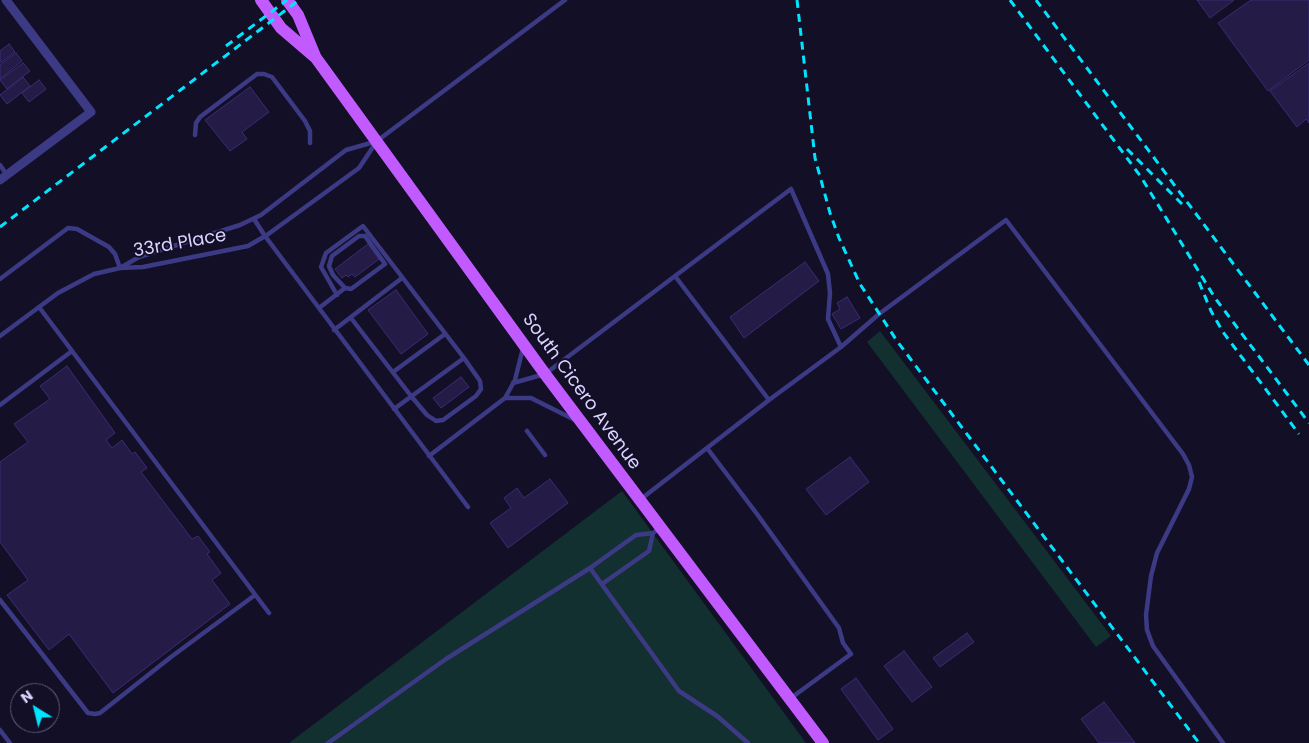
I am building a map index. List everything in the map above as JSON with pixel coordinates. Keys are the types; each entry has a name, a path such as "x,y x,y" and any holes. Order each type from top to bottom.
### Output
{"main road":[{"name":"South Cicero Avenue","path":"261,0 264,7 281,28 316,58 545,374 639,500 657,531 823,743"},
{"name":"South Cicero Avenue","path":"287,0 298,14 316,58"}],"street":[{"path":"4,177 91,112 6,0"}],"lane":[{"name":"33rd Place","path":"120,268 143,267 248,246 265,236 359,168 377,141 565,0"},
{"path":"195,135 196,123 200,117 258,74 264,74 272,78 305,121 310,131 310,143"},
{"name":"33rd Place","path":"120,268 139,257 226,231 254,219 346,150 377,141"},
{"path":"0,165 4,177"},
{"path":"513,383 545,374 791,189 828,274 830,293 828,319 841,347"},
{"path":"254,219 334,330 468,507"},
{"path":"639,500 841,347 879,314 1006,220 1183,454 1189,465 1192,477 1189,489 1157,553 1146,615 1147,630 1153,646 1223,743"},
{"path":"337,294 321,267 326,253 363,226 464,358 480,381 482,389 476,396 443,420 436,421 427,415 411,396 350,318"},
{"path":"0,279 68,228 77,229 109,247 115,254 120,268 94,274 58,293 0,336"},
{"path":"319,308 346,288 351,289 385,264 365,236 359,236 332,256 329,266 333,274 346,288"},
{"path":"675,276 769,400"},
{"path":"334,330 402,278"},
{"path":"39,307 269,613"},
{"path":"393,372 445,334"},
{"path":"429,456 505,398 513,383 524,344"},
{"path":"0,406 72,351"},
{"path":"394,409 464,358"},
{"path":"505,398 530,398 581,423"},
{"path":"527,431 545,455"},
{"path":"707,448 839,628 843,643 851,654 790,699"},
{"path":"328,743 446,659 590,568 636,535 657,531"},
{"path":"602,584 649,551 657,531"},
{"path":"590,568 679,690 717,716 748,743"},
{"path":"0,600 88,713 94,714 100,713 171,657 255,596"},
{"path":"0,730 10,743"}],"green space":[{"path":"880,331 1111,636 1096,647 867,342"},
{"path":"622,491 806,743 289,743"}],"building":[{"path":"1197,0 1234,0 1210,18"},
{"path":"1251,0 1309,0 1309,60 1268,91 1218,23"},
{"path":"9,44 15,52 0,63 0,51"},
{"path":"16,53 22,61 0,79 0,65"},
{"path":"23,63 30,71 7,89 0,80"},
{"path":"1309,63 1309,123 1306,119 1297,127 1270,91"},
{"path":"23,77 30,86 7,104 0,95"},
{"path":"39,80 46,89 29,102 22,93"},
{"path":"250,87 269,112 242,132 247,139 230,151 205,120"},
{"path":"368,244 379,259 355,277 352,274 342,278 335,269"},
{"path":"805,262 819,281 744,338 730,317"},
{"path":"396,290 428,334 401,354 368,310"},
{"path":"847,297 860,318 841,329 832,314 840,309 837,303"},
{"path":"67,366 115,433 106,440 112,448 122,440 132,454 135,452 147,468 141,472 192,539 198,536 210,552 207,554 221,573 212,580 230,604 113,693 69,634 49,650 7,595 28,580 0,542 0,462 28,442 14,424 50,399 40,386"},
{"path":"461,377 469,387 441,408 433,398"},
{"path":"850,457 869,482 826,515 806,489"},
{"path":"550,479 568,503 508,548 490,523 511,508 504,498 517,488 524,498"},
{"path":"967,633 974,642 940,667 933,658"},
{"path":"904,651 932,687 912,702 884,666"},
{"path":"856,678 893,729 878,740 841,689"},
{"path":"1104,702 1135,743 1099,743 1081,719"}],"railway":[{"path":"226,46 287,0"},
{"path":"0,227 299,0"},
{"path":"797,0 815,158 830,213 860,284 897,341 1199,743"},
{"path":"1010,0 1141,177 1215,298 1309,423"},
{"path":"1036,0 1309,365"},
{"path":"1127,149 1182,204"},
{"path":"1199,282 1211,311 1223,332 1299,434"}]}
